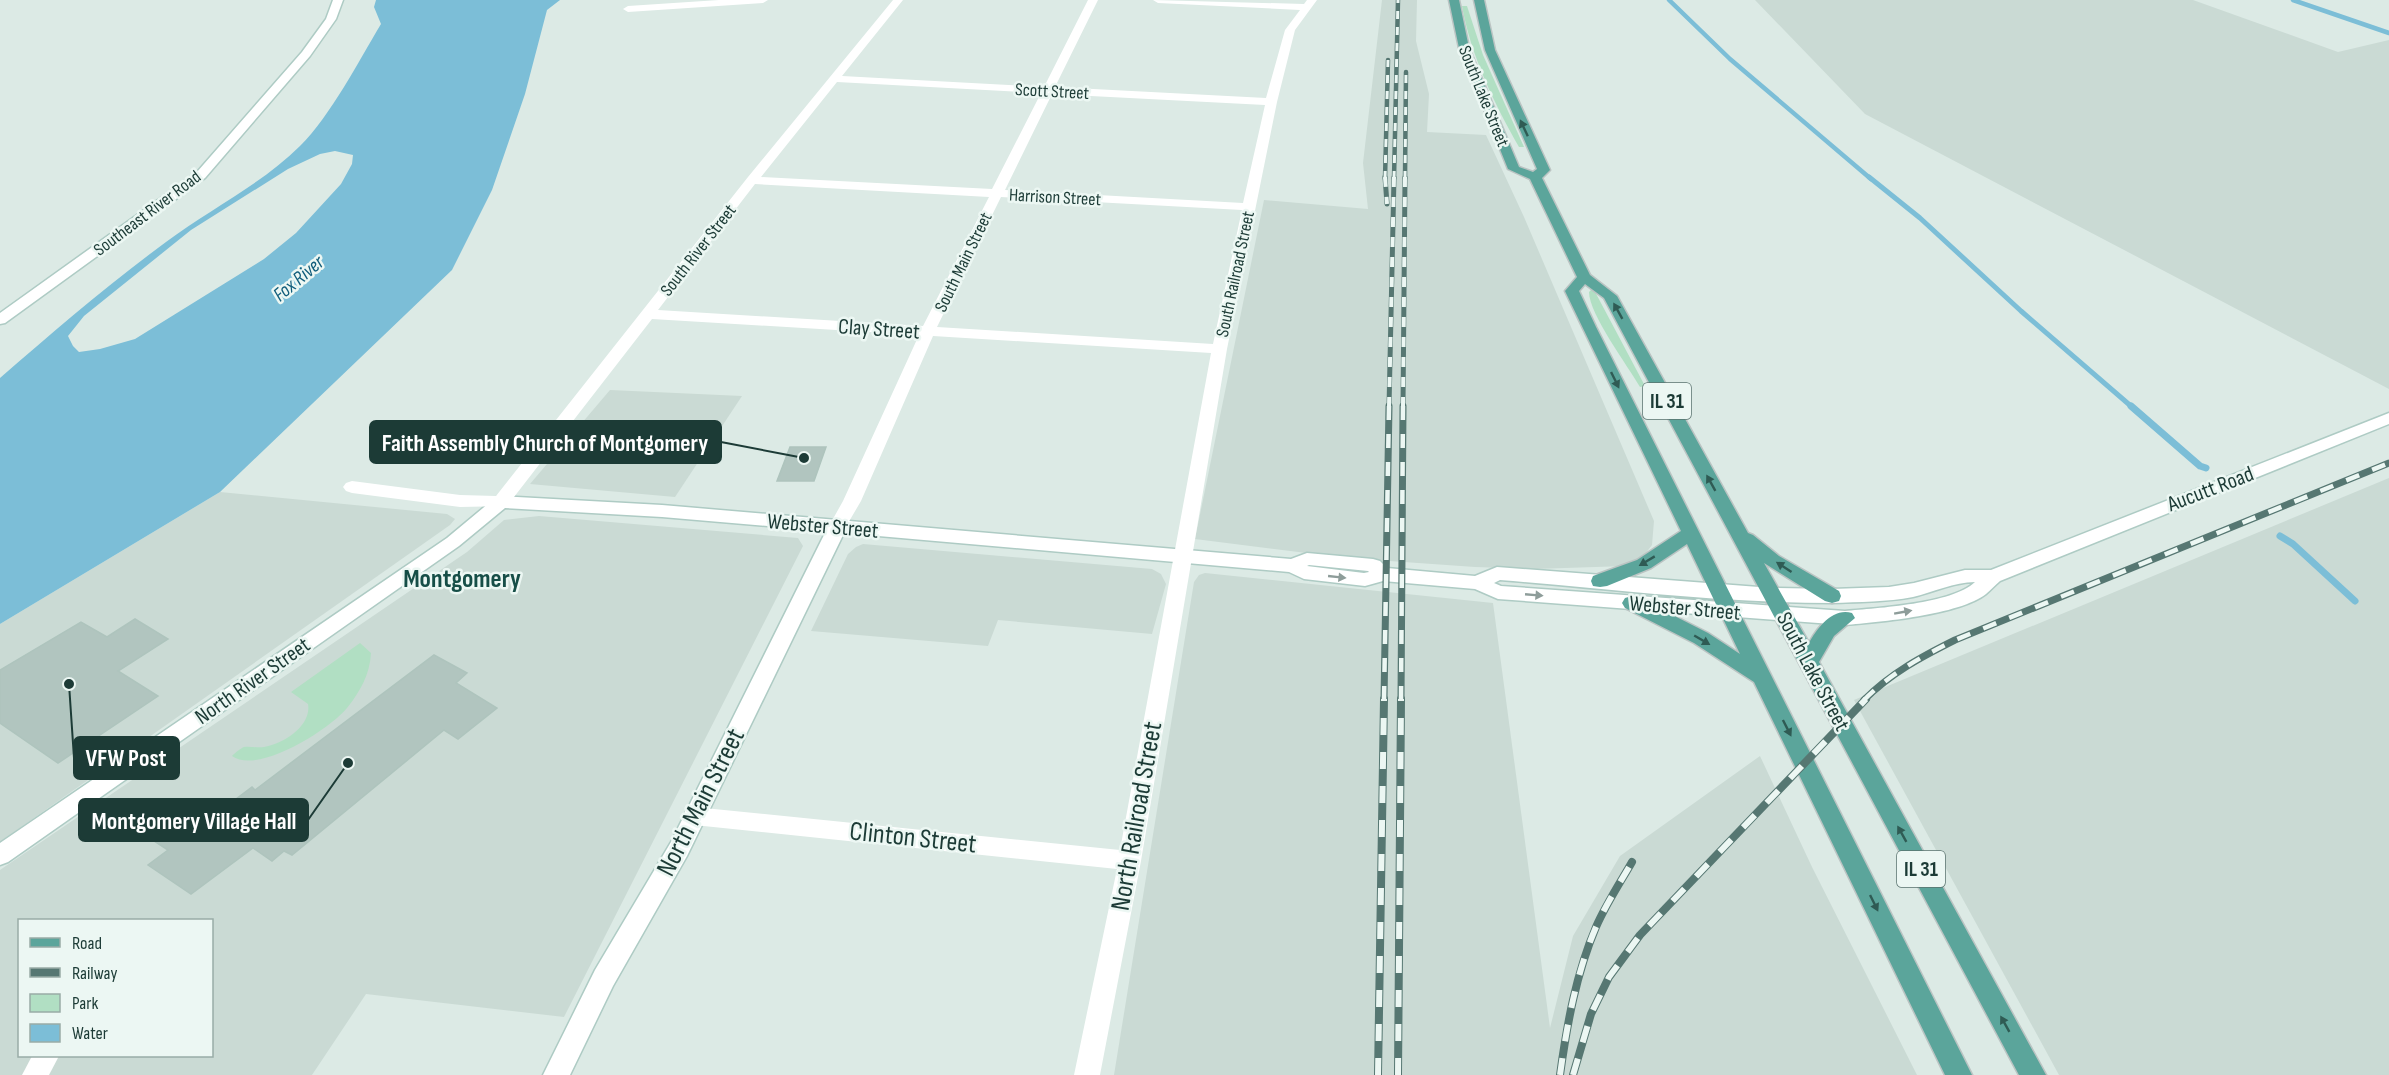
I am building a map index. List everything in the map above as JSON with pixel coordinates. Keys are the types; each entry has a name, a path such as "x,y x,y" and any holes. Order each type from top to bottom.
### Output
{"main road":[{"name":"South Lake Street","path":"1454,0 1464,48 1514,169 1535,177 1584,277 1610,296 2033,1075"},
{"name":"South Lake Street","path":"1479,0 1490,50 1544,170 1535,177"},
{"name":"IL 31","path":"1584,277 1572,291 1959,1075"},
{"path":"1600,581 1644,564 1690,533"},
{"path":"1740,534 1773,561 1832,596"},
{"path":"1632,603 1701,638 1761,676"},
{"path":"1809,663 1822,636 1834,623 1845,618"}],"street":[{"name":"Southeast River Road","path":"0,320 201,175 306,54 331,19 338,0"},
{"path":"628,9 762,0"},
{"name":"South River Street","path":"501,502 752,180 898,0"},
{"name":"South Main Street","path":"838,526 852,501 928,331 1094,0"},
{"path":"1158,0 1310,4"},
{"name":"South Railroad Street","path":"1182,556 1219,349 1271,102 1290,30 1310,4"},
{"name":"Scott Street","path":"832,80 1271,102"},
{"name":"Harrison Street","path":"752,180 1250,207"},
{"name":"Clay Street","path":"648,314 1219,349"},
{"name":"Aucutt Road","path":"2031,560 2389,418"},
{"name":"Webster Street","path":"352,487 460,501 662,511 1293,566 1304,573 1365,580 1382,574 1478,582 1498,592 1845,618 1893,614 1958,600 1979,590 1993,576 2031,560"},
{"name":"North River Street","path":"0,855 453,542 501,502"},
{"name":"North Main Street","path":"556,1075 604,978 679,849 838,526"},
{"name":"North Railroad Street","path":"1087,1075 1130,861 1182,556"},
{"name":"Webster Street","path":"1478,582 1497,573 1772,595 1832,596 1888,594 1914,590 1965,576 1993,576"},
{"name":"Clinton Street","path":"694,816 1130,861"},
{"path":"35,1075 45,1057"}],"shaded area":[{"path":"1382,0 1417,0 1416,41 1429,94 1427,132 1486,135 1524,217 1654,521 1652,545 1642,558 1626,566 1534,569 1475,567 1347,558 1195,539 1264,200 1368,209 1363,163"},
{"path":"1755,0 2193,0 2338,52 2389,40 2389,389 1865,114"},
{"path":"610,390 742,396 675,497 530,484"},
{"path":"2389,478 2389,1075 2059,1075 1854,700"},
{"path":"220,492 447,514 455,519 450,525 0,842 0,624"},
{"path":"539,516 798,538 803,546 564,1017 366,994 312,1075 0,1075 0,870 467,552 504,520"},
{"path":"863,544 1152,569 1161,574 1166,584 1152,634 998,620 988,646 811,631 848,554"},
{"path":"1205,573 1493,603 1550,1028 1573,936 1620,856 1760,756 1812,867 1917,1075 1114,1075 1194,582 1199,575"}],"green space":[{"path":"1462,6 1467,6 1483,55 1524,147 1519,147 1484,79 1471,43"},
{"path":"1593,288 1645,386 1640,387 1595,313 1589,292"},
{"path":"360,643 371,653 369,668 356,696 338,717 310,737 275,755 244,760 232,756 244,747 272,745 295,733 305,720 308,704 291,692"}],"water":[{"name":"Fox River","path":"376,0 560,0 547,10 525,94 492,190 452,270 220,492 0,624 0,378 145,258 269,172 300,146 333,104 381,24 374,7","holes":["335,151 353,155 352,164 341,184 296,233 264,259 135,339 100,349 79,352 73,346 68,336 84,316 191,230 288,169 320,154"]}],"building":[{"path":"790,447 826,447 814,481 777,481"},
{"path":"135,619 168,639 118,671 158,696 58,763 0,723 0,670 81,622 107,637"},
{"path":"434,655 467,673 456,683 497,708 458,739 444,730 292,855 284,851 272,861 253,848 191,894 148,865 168,850 154,841 196,808 212,817 252,787 255,790"}],"waterway":[{"path":"1669,0 1730,59 1871,179"},
{"path":"2293,0 2389,33"},
{"path":"1869,177 1920,218 2021,311 2132,407"},
{"path":"2131,406 2200,466 2206,468"},
{"path":"2280,536 2293,544 2355,601"}],"railway":[{"path":"1394,179 1398,0"},
{"path":"1385,178 1388,60"},
{"path":"1405,179 1406,72"},
{"path":"1389,407 1394,177"},
{"path":"1403,407 1405,177"},
{"path":"1385,178 1387,204"},
{"path":"1384,700 1389,406"},
{"path":"1401,700 1403,406"},
{"path":"1864,700 1907,666 1955,640 2389,463"},
{"path":"1378,1075 1384,699"},
{"path":"1398,1075 1401,699"},
{"path":"1573,1075 1591,1014 1609,977 1640,935 1866,699"},
{"path":"1560,1075 1573,999 1589,945 1604,910 1632,862"}],"place":[{"name":"Faith Assembly Church of Montgomery","path":"804,458"},
{"name":"VFW Post","path":"69,684"},
{"name":"Montgomery Village Hall","path":"348,763"}],"district":[{"name":"Montgomery","path":"462,578"}]}
